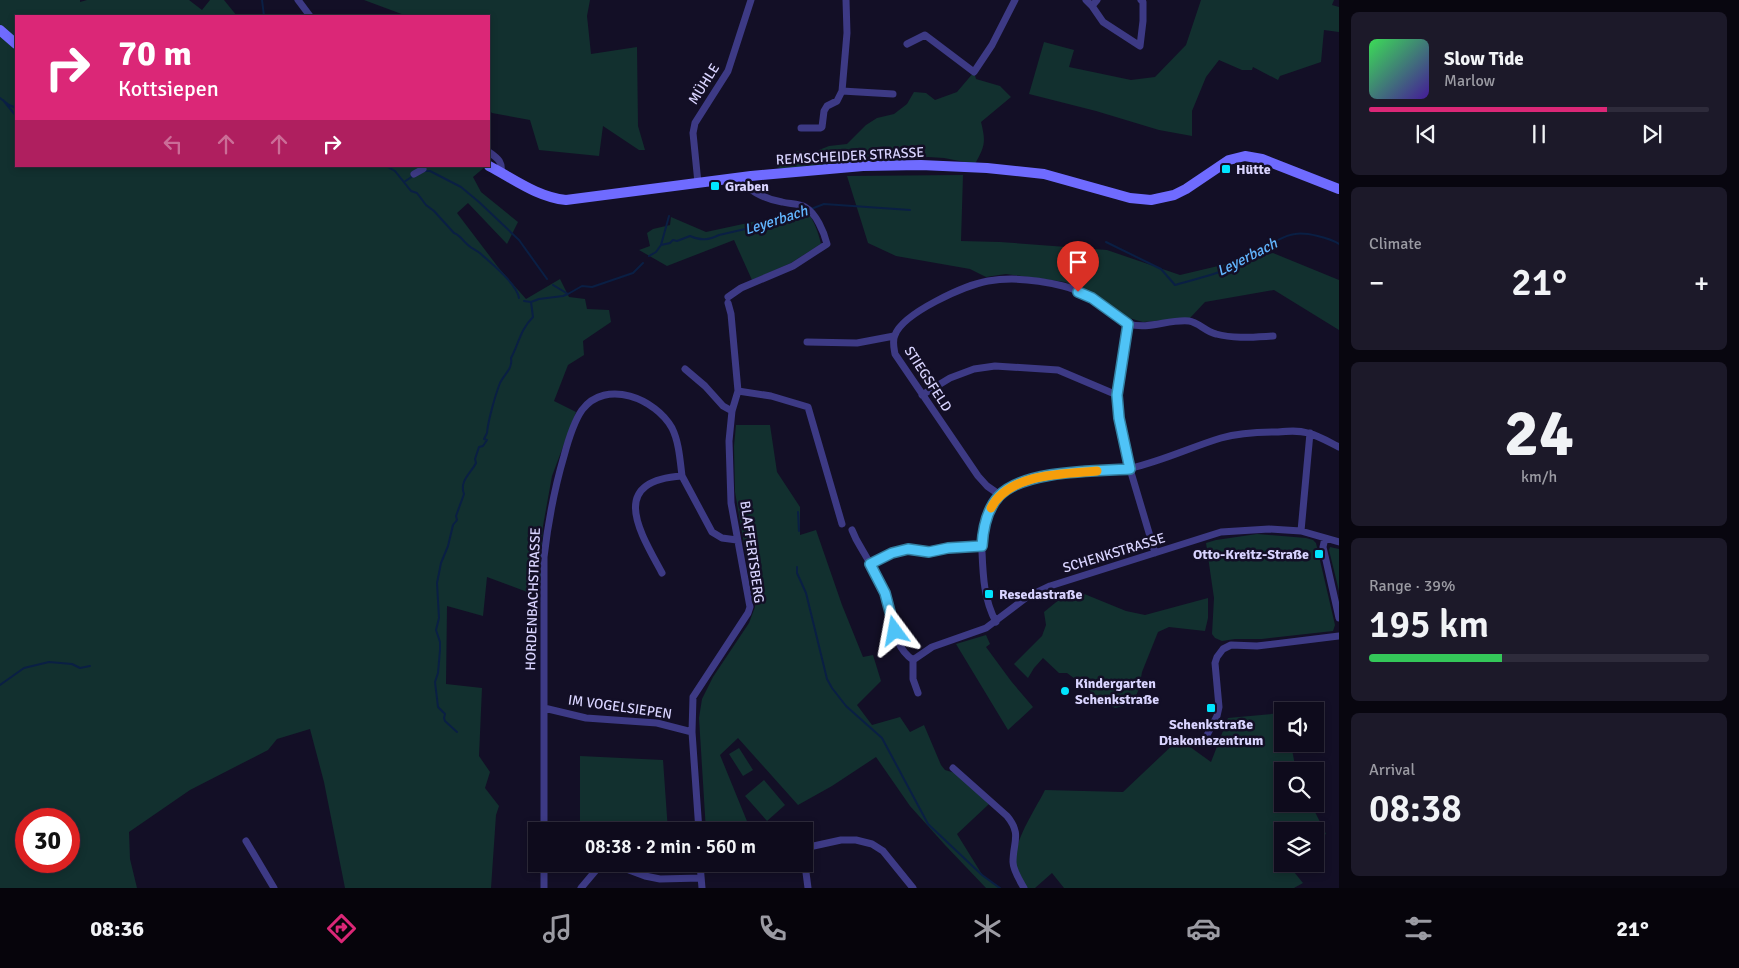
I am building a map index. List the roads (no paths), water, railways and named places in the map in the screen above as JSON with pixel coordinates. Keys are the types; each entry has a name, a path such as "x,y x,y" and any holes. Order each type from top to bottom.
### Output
{"main road":[{"path":"0,30 15,43"},
{"name":"REMSCHEIDER STRASSE","path":"490,166 539,194 566,200 744,177 863,166 921,165 980,167 1044,174 1130,198 1151,200 1166,197 1186,189 1229,160 1236,157 1250,156 1339,189"}],"street":[{"path":"298,0 309,15"},
{"name":"MÜHLE","path":"698,183 693,134 694,123 728,71 751,0"},
{"path":"802,128 822,127 824,111 827,106 837,101 842,91 846,0"},
{"path":"907,44 925,35 974,72 1016,0"},
{"path":"1086,0 1103,22 1140,46 1143,1"},
{"path":"1092,6 1097,0"},
{"path":"842,91 894,94"},
{"path":"490,153 500,161 502,165 501,172"},
{"path":"414,174 422,169"},
{"name":"BLAFFERTSBERG","path":"698,822 692,732 694,697 750,607 731,503 729,441 732,411 738,391 728,300 741,288 793,266 825,246 826,241 808,209 768,198 746,186 744,177"},
{"name":"STIEGSFELD","path":"1000,495 987,486 978,476 895,354 894,336 904,321 923,308 965,288 987,281 1013,279 1064,286 1092,298 1128,324"},
{"path":"1156,553 1130,469 1119,418 1117,395 1128,324 1142,326 1192,321 1215,334 1231,337 1273,336"},
{"path":"807,342 857,343 894,336"},
{"path":"922,395 950,378 974,369 995,366 1058,370 1117,395"},
{"path":"685,369 723,406 732,411"},
{"path":"738,391 771,396 808,407 842,524"},
{"name":"HORDENBACHSTRASSE","path":"544,822 544,557 548,519 567,446 581,412 589,403 602,396 617,394 631,396 655,407 665,417 673,430 678,444 682,476 712,532 722,538 737,540"},
{"path":"996,622 990,611 983,579 983,531 989,514 1000,495 1012,487 1048,475 1130,469 1165,459 1228,436 1294,431 1310,433 1339,447"},
{"path":"1302,531 1310,433"},
{"path":"662,573 640,533 635,509 636,499 641,490 656,480 682,476"},
{"name":"SCHENKSTRASSE","path":"913,660 932,647 986,628 1027,598 1050,586 1221,532 1269,529 1302,531 1339,542"},
{"path":"852,530 885,593 896,640 901,650 913,660 913,679 918,693"},
{"path":"1325,538 1323,547 1339,618"},
{"path":"870,564 892,553 908,549 929,552 948,548 982,546"},
{"path":"1206,737 1219,707 1215,663 1223,649 1233,645 1257,646 1339,636"},
{"name":"IM VOGELSIEPEN","path":"544,708 586,718 657,723 692,732"},
{"path":"954,768 1014,823 1017,837 1013,864 1024,888"},
{"path":"808,888 804,857 809,847 849,840 868,842 877,847 888,856 913,888"},
{"path":"246,841 274,888"},
{"path":"544,872 544,888"},
{"path":"581,888 594,872"},
{"path":"634,872 660,879 701,878"},
{"path":"701,872 702,888"}],"waterway":[{"path":"262,0 264,15"},
{"name":"Leyerbach","path":"0,98 15,108"},
{"name":"Leyerbach","path":"3,100 15,115"},
{"name":"Leyerbach","path":"388,167 395,171 411,191 417,193 426,205 454,233 503,274 514,287 519,298"},
{"name":"Leyerbach","path":"424,171 430,171 461,187 479,202 519,240 547,279"},
{"path":"404,182 413,176"},
{"name":"Leyerbach","path":"811,209 824,204 910,210"},
{"name":"Leyerbach","path":"649,256 656,252 661,245 670,243 673,240 677,241 690,236 698,239 708,239 776,222 806,210"},
{"path":"661,245 669,216"},
{"name":"Leyerbach","path":"1106,242 1161,269 1175,285 1230,268 1254,257 1289,235 1318,236 1339,244"},
{"name":"Leyerbach","path":"553,285 568,294 582,286 592,287 633,273 643,263"},
{"path":"524,301 531,302 568,294"},
{"path":"457,732 445,721 445,714 438,707 435,682 438,673 440,650 440,642 436,630 439,618 437,583 441,563 448,546 453,525 457,520 456,516 464,494 464,481 476,463 475,459 479,447 483,446 487,440 484,439 500,383 509,368 511,358 522,332 533,317 531,302"},
{"path":"798,512 799,531"},
{"path":"797,567 797,573 806,593 827,679 832,688 846,706 882,738 928,824 982,875 1000,888"},
{"path":"0,685 24,668 49,662 72,664 80,668 90,666"}],"place":[{"name":"Hütte","path":"1226,169"},
{"name":"Graben","path":"715,186"},
{"name":"Otto-Kreitz-Straße","path":"1319,554"},
{"name":"Resedastraße","path":"989,594"},
{"name":"Kindergarten Schenkstraße","path":"1065,691"},
{"name":"Schenkstraße Diakoniezentrum","path":"1211,708"}]}
